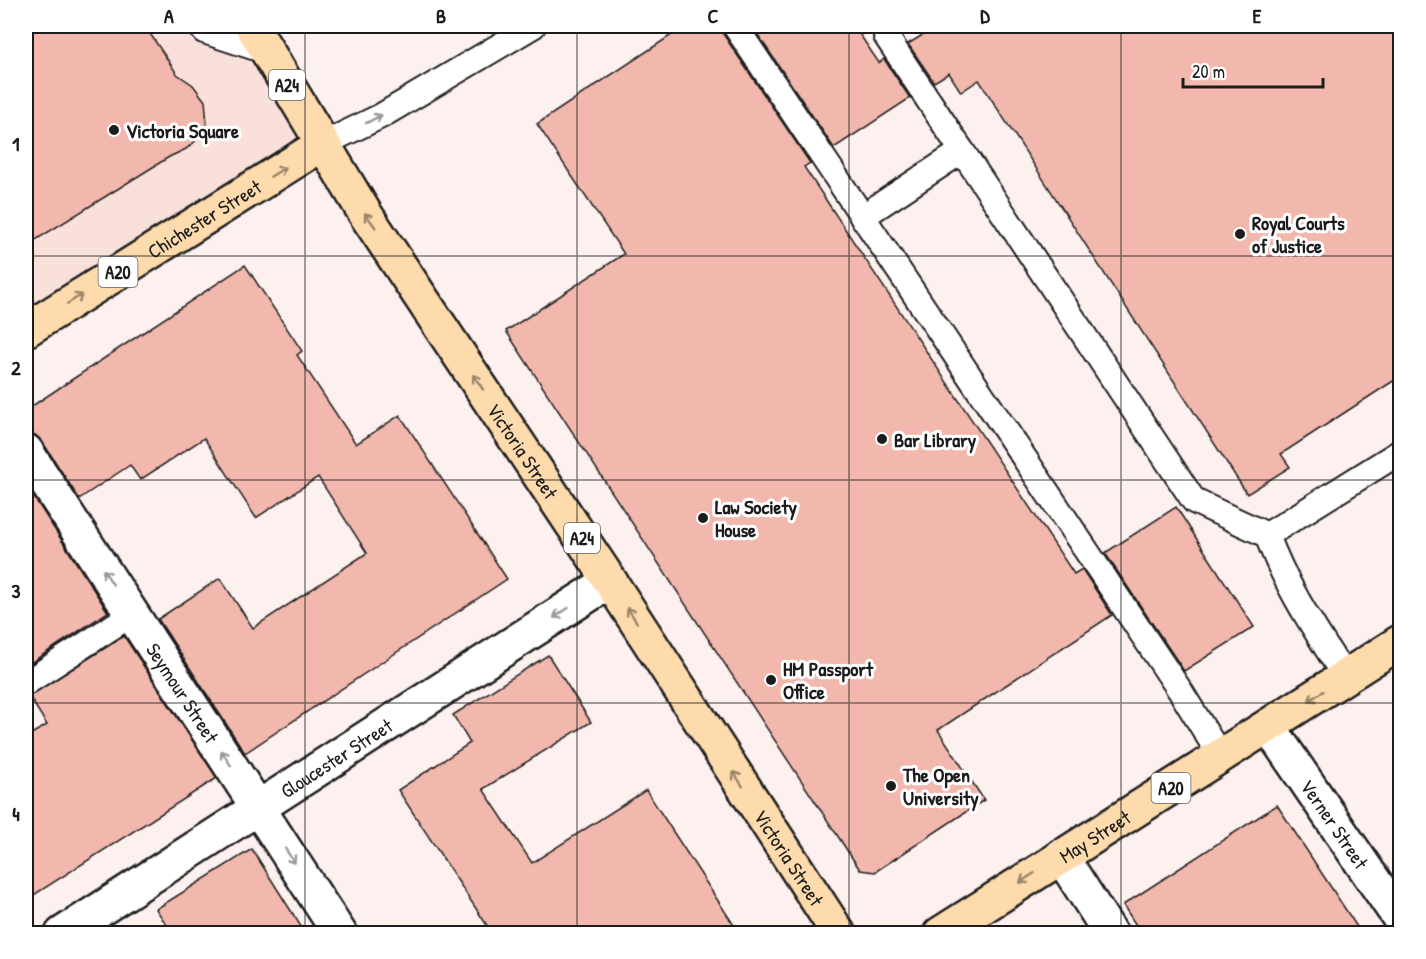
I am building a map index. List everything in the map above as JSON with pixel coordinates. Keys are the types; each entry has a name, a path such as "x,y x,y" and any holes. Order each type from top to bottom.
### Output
{"main road":[{"name":"Victoria Street","path":"260,39 321,145 610,581 839,933"},
{"name":"Chichester Street","path":"26,330 321,145"},
{"name":"May Street","path":"940,933 1401,642"}],"street":[{"name":"Seymour Street","path":"26,451 340,933"},
{"name":"Gloucester Street","path":"62,933 610,581"},
{"name":"Verner Street","path":"1269,727 1401,920"},
{"path":"1061,856 1111,933"}],"lane":[{"path":"200,26 204,31 260,39"},
{"path":"321,145 381,116 533,26"},
{"path":"735,26 1181,692 1221,757"},
{"path":"889,26 886,36 1194,501 1267,535 1280,570 1294,597 1344,677"},
{"path":"862,217 962,151"},
{"path":"1267,535 1401,452"},
{"path":"26,683 132,614"}],"shaded area":[{"path":"26,26 244,26 321,145 26,334"}],"building":[{"name":"Victoria Square","path":"26,26 145,26 177,74 193,85 205,101 207,123 199,138 186,149 169,157 26,246"},
{"path":"685,26 721,26 723,34 810,163 804,167 1074,574 1082,569 1112,615 938,730 984,800 875,872 860,870 506,331 624,254 537,124"},
{"path":"752,26 854,26 879,63 884,59 910,98 834,148"},
{"name":"Royal Courts of Justice","path":"937,26 1401,26 1401,376 1281,454 1290,467 1247,494 979,80 961,92 949,73 934,82 908,44"},
{"path":"245,265 302,351 297,355 356,444 400,415 507,579 245,753 158,619 220,578 253,628 367,553 318,477 256,518 204,438 140,480 130,465 79,499 42,441 26,432 26,410"},
{"path":"26,485 108,612 26,666"},
{"path":"1176,507 1254,627 1184,671 1105,553"},
{"path":"124,636 217,778 26,900 26,737 47,725 29,696"},
{"path":"548,655 591,722 483,789 532,863 646,790 739,933 492,933 398,790 470,743 453,715"},
{"path":"1277,805 1361,933 1141,933 1123,905"},
{"path":"252,849 305,933 172,933 156,909"}],"place":[{"name":"Victoria Square","path":"114,130"},
{"name":"Royal Courts of Justice","path":"1240,234"},
{"name":"Bar Library","path":"882,439"},
{"name":"Law Society House","path":"703,518"},
{"name":"HM Passport Office","path":"771,680"},
{"name":"The Open University","path":"891,786"}]}
